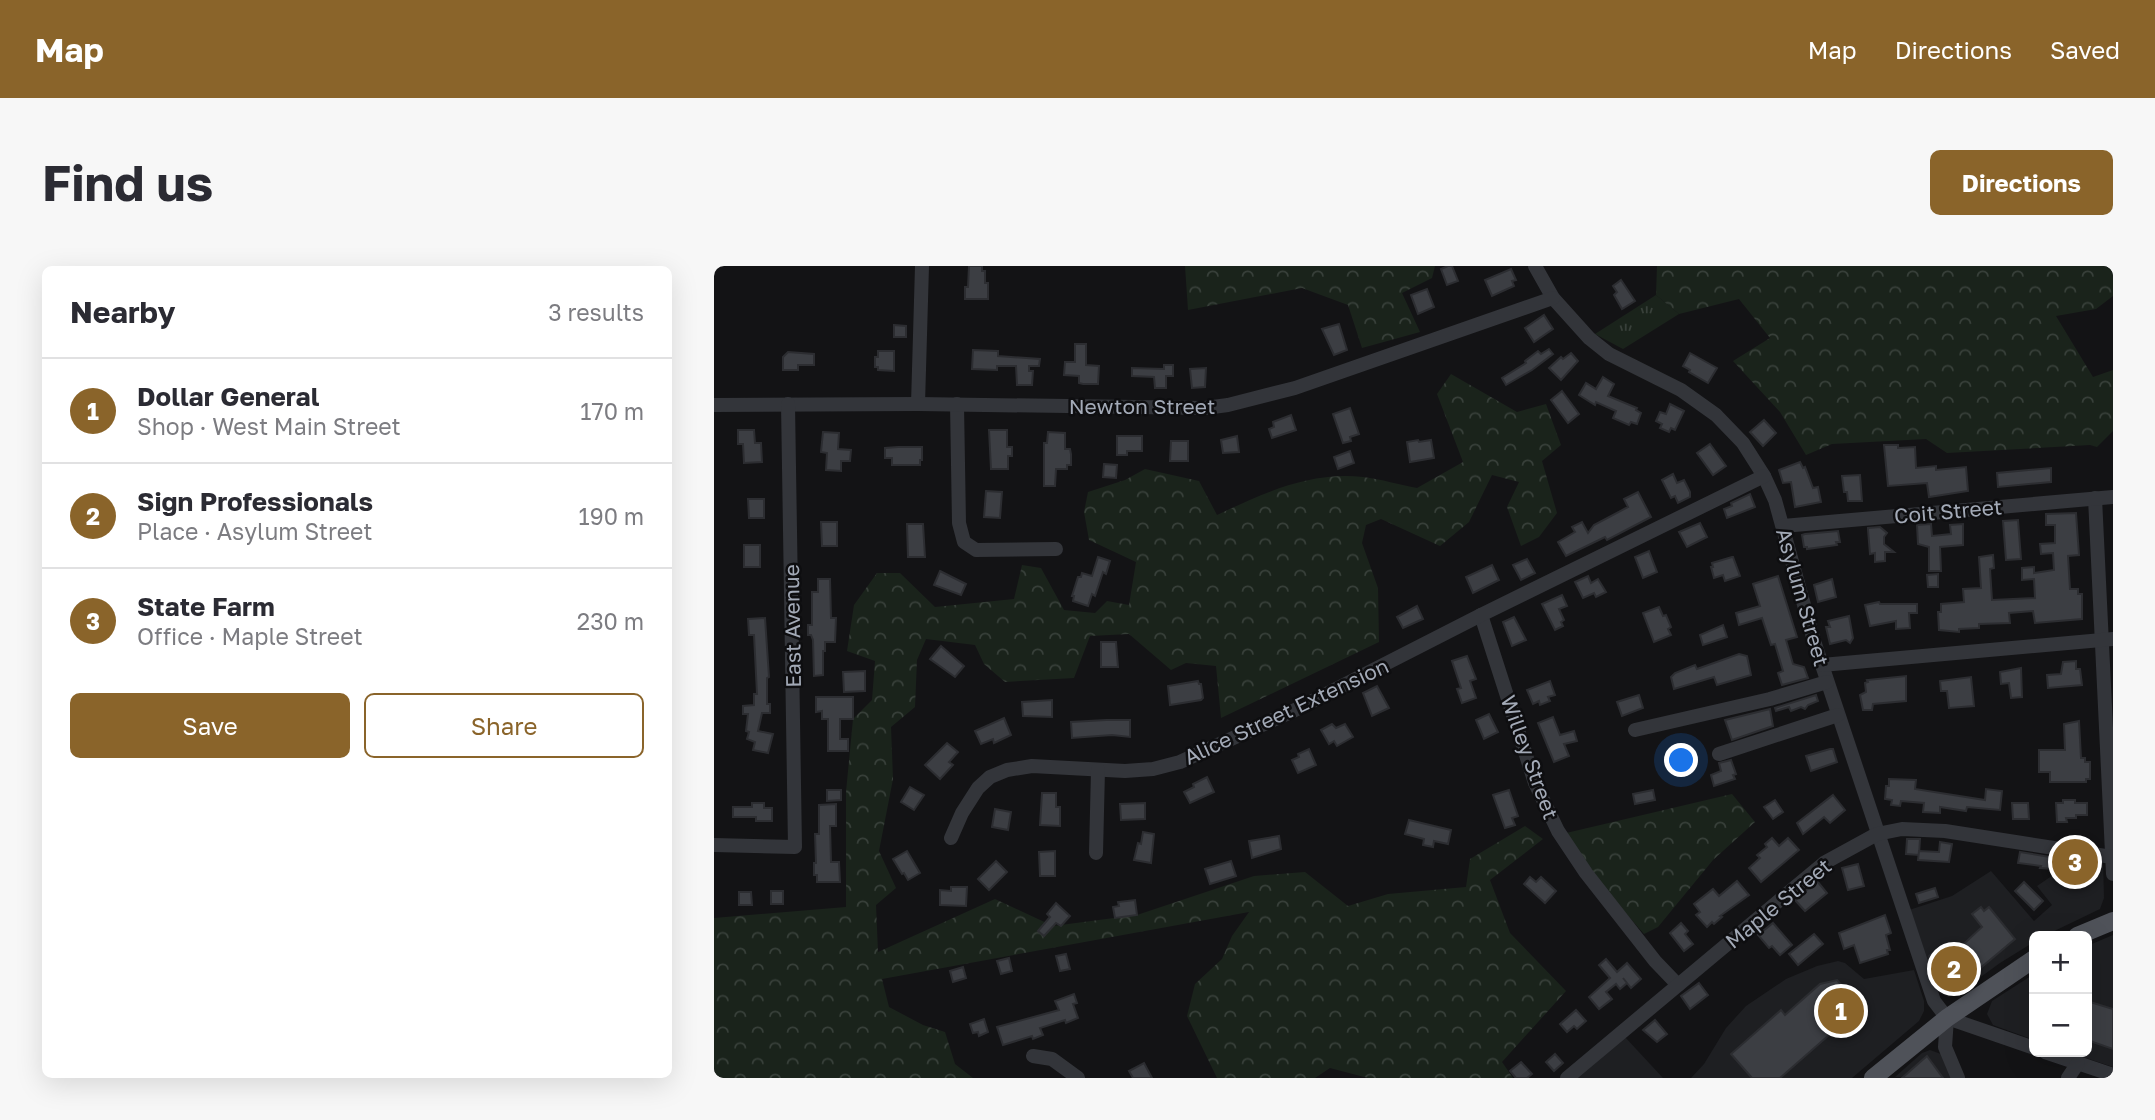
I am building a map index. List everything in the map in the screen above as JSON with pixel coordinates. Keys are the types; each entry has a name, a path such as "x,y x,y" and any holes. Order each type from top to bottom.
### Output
{"main road":[{"path":"2089,931 2113,921"},
{"path":"1872,1078 1947,1018 2029,962"}],"street":[{"path":"918,404 922,266"},
{"name":"Asylum Street","path":"1535,266 1553,298 1573,322 1609,354 1681,390 1716,415 1743,443 1764,476 1775,499 1827,682 1929,992 1947,1018"},
{"name":"Newton Street","path":"714,405 957,404 1192,408 1228,405 1295,388 1553,298"},
{"name":"East Avenue","path":"714,845 795,847 788,404"},
{"path":"957,404 959,523 964,542 976,550 1056,549"},
{"name":"Alice Street Extension","path":"951,838 962,813 978,788 990,777 1007,770 1032,766 1098,770 1153,769 1180,762 1293,711 1764,476"},
{"name":"Coit Street","path":"1783,526 2113,496"},
{"path":"2095,498 2107,639 2113,874"},
{"name":"Willey Street","path":"1481,615 1535,783 1558,831 1603,895 1655,961 1678,985"},
{"path":"1822,665 2107,639"},
{"path":"1635,730 1770,699 1827,682"},
{"path":"1718,754 1839,715"},
{"path":"1096,853 1098,770"},
{"name":"Maple Street","path":"1567,1078 1824,863 1877,834 1902,829 1945,831 2112,856"},
{"path":"1958,1078 1945,1047 1947,1018 2029,1046"},
{"path":"1033,1056 1052,1059 1078,1078"},
{"path":"2060,1057 2113,1075"},
{"path":"2068,1078 2078,1063"}],"shaded area":[{"path":"2059,850 2103,859 2104,898 2100,909 2054,931 2029,931 2029,945 1956,995 1948,997 1939,993 1909,910 1952,896 1991,871 2034,921 2052,905 2037,886 2056,873"},
{"path":"2113,935 2113,1067 2083,1057 2092,1057 2092,944"},
{"path":"1838,961 1845,963 1864,979 1914,970 1924,1001 1924,1011 1919,1021 1852,1078 1691,1078 1704,1064 1726,1028 1746,1006 1786,979 1817,966"},
{"path":"2029,977 2029,1038 1993,1025 1987,1014 1992,1001"},
{"path":"1624,1036 1663,1078 1573,1078"},
{"path":"1930,1050 1941,1054 1951,1078 1895,1077 1922,1053"}],"green space":[{"path":"1185,266 1435,266 1432,278 1402,293 1420,332 1362,348 1348,305 1302,288 1188,310"},
{"path":"1657,266 2113,266 2113,296 2096,309 2056,316 2093,377 2113,370 2113,431 2097,447 2090,445 1947,453 1926,439 1832,444 1806,455 1780,412 1733,361 1770,338 1739,299 1679,314 1656,295"},
{"path":"1656,295 1679,314 1623,349 1595,334"},
{"path":"1451,374 1517,412 1546,404 1561,445 1542,461 1557,513 1539,537 1521,546 1507,507 1519,482 1492,475 1469,522 1440,546 1381,519 1366,525 1362,543 1378,588 1379,642 1221,718 1216,666 1186,663 1171,670 1129,634 1090,636 1074,678 1005,682 984,664 975,645 926,639 917,660 915,707 891,727 893,779 879,851 896,888 876,905 878,952 995,899 1053,926 1137,915 1254,876 1305,872 1348,906 1388,894 1466,887 1470,859 1525,826 1543,839 1490,880 1510,933 1566,991 1502,1062 1513,1078 1368,1078 1330,1068 1315,1078 1217,1078 1187,1016 1195,984 1222,959 1232,936 1249,912 882,979 889,1007 923,1025 945,1032 955,1064 973,1078 714,1078 714,918 846,907 846,792 853,719 872,700 875,661 847,651 854,605 877,573 900,573 935,607 1014,599 1022,565 1041,568 1064,610 1095,613 1107,601 1129,605 1136,562 1089,540 1084,512 1088,492 1125,480 1145,469 1199,481 1217,515 1270,492 1324,477 1363,477 1417,488 1463,462 1437,394"},
{"path":"1732,794 1755,822 1713,860 1658,927 1644,934 1597,880 1562,834"}],"building":[{"path":"969,266 982,266 982,271 985,271 988,299 965,299"},
{"path":"1452,266 1458,281 1447,285 1441,269"},
{"path":"1511,269 1516,280 1512,281 1514,286 1492,296 1485,280"},
{"path":"1621,280 1635,301 1622,309 1614,295 1617,292 1613,286"},
{"path":"1427,289 1434,307 1418,314 1411,295"},
{"path":"1544,315 1553,329 1534,342 1525,328"},
{"path":"1339,324 1347,350 1334,355 1322,329"},
{"path":"894,325 906,326 906,337 894,337"},
{"path":"1075,344 1086,344 1086,365 1099,366 1098,384 1079,383 1079,376 1064,375 1065,362 1075,362"},
{"path":"1549,349 1553,354 1506,385 1502,378 1526,363 1525,361 1538,351 1541,354"},
{"path":"973,350 998,351 998,356 1040,359 1039,366 1029,366 1029,371 1033,371 1032,385 1017,385 1016,366 997,366 997,370 972,369"},
{"path":"878,351 894,351 894,371 878,370 878,367 875,367"},
{"path":"788,352 814,354 814,365 798,365 798,370 783,370 783,357"},
{"path":"1571,353 1578,361 1561,380 1549,368 1561,357 1563,359"},
{"path":"1690,353 1717,368 1708,383 1683,366"},
{"path":"1164,365 1173,365 1173,376 1166,376 1166,388 1155,388 1154,377 1132,376 1132,368 1164,369"},
{"path":"1206,368 1205,387 1192,388 1190,369"},
{"path":"1603,377 1614,384 1608,396 1637,408 1641,413 1637,424 1631,422 1629,425 1613,418 1616,411 1596,402 1595,405 1579,395 1586,383 1596,389"},
{"path":"1562,391 1579,414 1568,423 1551,400"},
{"path":"1670,404 1684,411 1675,430 1671,428 1669,432 1660,428 1662,424 1656,421 1660,412 1666,414"},
{"path":"1350,408 1359,434 1350,437 1351,441 1343,443 1333,414"},
{"path":"1291,415 1296,430 1272,438 1269,429 1274,427 1273,422"},
{"path":"1764,420 1776,433 1763,446 1750,432"},
{"path":"738,430 754,430 755,443 761,443 762,462 744,463 743,444 738,444"},
{"path":"989,430 1007,430 1007,447 1012,447 1012,456 1008,456 1008,469 991,469"},
{"path":"823,432 839,433 838,449 851,450 850,461 841,461 841,471 826,470 827,453 821,452"},
{"path":"1048,432 1065,433 1065,449 1070,449 1071,454 1071,465 1067,465 1067,469 1056,469 1055,486 1044,486 1044,443 1047,443"},
{"path":"1117,436 1142,436 1142,451 1127,451 1127,455 1117,455"},
{"path":"1237,436 1239,452 1223,453 1221,440"},
{"path":"1431,440 1434,458 1410,462 1407,442"},
{"path":"1171,441 1188,441 1188,461 1170,461"},
{"path":"1710,444 1726,466 1713,475 1697,453"},
{"path":"1884,445 1915,447 1916,468 1936,466 1936,470 1966,467 1968,491 1929,497 1927,483 1888,486"},
{"path":"922,447 920,465 892,465 892,458 885,458 885,448"},
{"path":"1350,451 1354,463 1338,469 1334,457"},
{"path":"1800,462 1803,468 1805,467 1813,488 1818,487 1821,502 1795,507 1791,482 1783,483 1779,470"},
{"path":"1104,464 1117,465 1116,478 1103,477"},
{"path":"2051,468 2051,482 1998,487 1997,473"},
{"path":"1673,474 1677,483 1684,480 1690,492 1690,497 1678,503 1675,496 1671,498 1662,480"},
{"path":"1860,475 1862,501 1848,501 1842,476"},
{"path":"986,491 1002,492 1000,518 984,517"},
{"path":"1638,492 1651,517 1607,540 1605,537 1566,556 1558,542 1575,532 1572,527 1582,522 1588,533 1594,525 1628,507 1624,499"},
{"path":"1750,494 1755,507 1727,518 1724,509"},
{"path":"748,499 764,499 764,518 749,518"},
{"path":"2076,513 2079,555 2068,556 2070,589 2078,589 2078,594 2082,594 2082,619 2035,623 2033,611 2009,613 2010,623 1979,624 1979,628 1959,629 1959,632 1939,630 1938,612 1941,612 1941,604 1964,602 1963,589 1981,588 1979,557 1993,555 1994,568 1990,569 1992,600 2035,598 2034,579 2022,580 2022,568 2034,567 2034,573 2054,570 2053,553 2041,554 2040,544 2055,543 2055,525 2046,525 2046,514"},
{"path":"2018,520 2021,559 2006,560 2003,521"},
{"path":"821,522 837,522 837,546 822,546"},
{"path":"1700,523 1707,537 1687,547 1679,532"},
{"path":"907,524 923,524 925,557 908,557"},
{"path":"1931,524 1932,536 1951,534 1950,525 1963,524 1963,545 1940,547 1941,571 1929,571 1929,547 1918,544 1917,525"},
{"path":"1880,527 1887,533 1884,544 1894,552 1885,552 1885,561 1875,562 1875,553 1870,554 1868,528"},
{"path":"1838,531 1840,542 1836,542 1837,545 1807,549 1804,547 1802,535"},
{"path":"744,545 760,545 760,567 744,567"},
{"path":"1649,551 1657,572 1643,578 1635,557"},
{"path":"1098,557 1110,561 1106,574 1103,572 1095,596 1092,594 1088,606 1073,601 1078,577 1081,577 1082,573 1092,576"},
{"path":"1733,557 1740,576 1725,581 1723,575 1714,578 1712,563"},
{"path":"1527,559 1535,573 1521,580 1513,565"},
{"path":"1492,565 1499,580 1473,593 1466,577"},
{"path":"940,571 966,584 961,595 934,585"},
{"path":"1938,574 1938,587 1928,587 1927,575"},
{"path":"1588,576 1591,583 1598,579 1606,592 1596,597 1594,593 1583,598 1575,582"},
{"path":"1778,576 1797,637 1786,640 1793,664 1804,667 1808,678 1782,685 1778,673 1783,671 1775,644 1771,645 1762,618 1739,625 1736,613 1760,606 1753,584"},
{"path":"818,579 830,579 831,618 836,618 835,642 825,642 823,675 814,676 813,640 811,635 808,635 808,625 812,625 812,592 818,592"},
{"path":"1832,579 1836,597 1818,602 1814,585"},
{"path":"1562,595 1567,606 1559,609 1564,620 1561,622 1563,626 1555,630 1542,604"},
{"path":"1879,602 1917,604 1917,613 1909,613 1910,628 1896,629 1896,621 1870,626 1865,605"},
{"path":"1417,606 1423,619 1403,628 1397,617"},
{"path":"1659,607 1663,616 1666,615 1671,635 1654,642 1643,613"},
{"path":"1849,616 1853,638 1850,643 1846,640 1830,644 1826,627 1830,627 1828,621"},
{"path":"1514,617 1526,640 1512,646 1503,622"},
{"path":"765,618 769,677 767,704 770,704 770,713 762,713 758,731 773,734 768,753 753,750 755,742 747,739 748,714 743,714 743,706 754,705 754,694 757,694 754,635 749,635 748,619"},
{"path":"1723,625 1727,637 1703,645 1700,635"},
{"path":"1101,642 1116,642 1118,667 1101,667"},
{"path":"941,646 964,666 955,677 930,659"},
{"path":"1739,654 1747,656 1751,675 1717,685 1714,677 1674,689 1671,677 1675,673 1695,665 1697,669"},
{"path":"1467,656 1476,679 1470,681 1476,698 1462,703 1457,689 1461,688 1452,661"},
{"path":"2076,661 2082,685 2048,688 2047,675 2061,674 2063,662"},
{"path":"2021,668 2022,697 2011,698 2009,683 2001,684 2000,672"},
{"path":"865,671 865,691 844,692 843,672"},
{"path":"1906,676 1906,701 1873,704 1872,710 1863,710 1860,695 1866,692 1867,680"},
{"path":"1971,677 1974,706 1949,708 1947,691 1941,691 1940,681"},
{"path":"1198,681 1201,684 1201,700 1170,705 1168,686"},
{"path":"1550,681 1555,695 1548,697 1550,701 1540,705 1539,701 1533,704 1527,690"},
{"path":"1377,686 1389,708 1372,716 1363,693"},
{"path":"1639,695 1643,708 1622,716 1617,702"},
{"path":"1816,695 1818,701 1805,709 1801,707 1791,711 1789,707 1776,711 1775,708"},
{"path":"816,697 853,697 853,719 840,719 840,739 848,739 848,751 828,751 828,719 822,719 822,711 816,712"},
{"path":"1052,700 1052,717 1023,716 1022,702"},
{"path":"1770,709 1773,726 1732,740 1725,720"},
{"path":"1489,714 1498,732 1484,739 1476,720"},
{"path":"1553,717 1560,735 1574,731 1577,741 1564,744 1569,756 1554,762 1538,723"},
{"path":"1004,718 1011,735 994,743 993,739 981,744 975,731"},
{"path":"1130,720 1130,737 1112,735 1072,738 1071,722"},
{"path":"2079,721 2081,758 2090,762 2090,779 2086,779 2086,782 2050,782 2050,772 2039,772 2039,750 2065,750 2064,724"},
{"path":"1332,724 1336,728 1345,724 1353,737 1337,746 1334,741 1329,744 1321,730"},
{"path":"947,743 958,752 949,762 953,765 940,779 925,765"},
{"path":"1309,749 1316,765 1298,773 1292,760"},
{"path":"1833,749 1837,762 1811,771 1806,756"},
{"path":"1731,760 1735,779 1714,786 1711,775 1721,771 1719,763"},
{"path":"1207,777 1214,792 1190,803 1184,792"},
{"path":"1889,779 1916,780 1915,789 1985,800 1986,789 2002,791 2000,810 1967,807 1966,811 1940,807 1940,813 1923,812 1924,803 1901,801 1900,806 1891,805 1892,800 1885,799"},
{"path":"910,787 924,795 914,810 901,802"},
{"path":"827,790 841,790 841,800 827,801"},
{"path":"1509,790 1518,816 1512,818 1515,825 1505,828 1493,795"},
{"path":"1653,790 1655,800 1635,804 1633,794"},
{"path":"1042,793 1056,793 1056,807 1060,807 1060,826 1040,825"},
{"path":"1833,795 1845,810 1830,823 1824,817 1803,834 1797,823"},
{"path":"1775,800 1783,812 1773,819 1764,807"},
{"path":"2063,800 2087,803 2087,815 2076,815 2076,818 2066,818 2067,822 2057,822 2056,803 2063,803"},
{"path":"752,803 764,803 764,808 772,808 772,821 756,821 756,817 733,817 733,807 752,807"},
{"path":"1145,803 1145,819 1121,820 1120,804"},
{"path":"2012,803 2028,803 2029,819 2013,819"},
{"path":"836,804 836,826 830,826 831,862 839,862 840,882 817,882 814,863 815,834 819,834 819,805"},
{"path":"995,809 1011,812 1008,830 992,827"},
{"path":"1409,820 1451,830 1448,844 1434,841 1433,847 1423,845 1424,839 1405,834"},
{"path":"1143,832 1154,834 1151,863 1134,860"},
{"path":"1279,836 1281,849 1252,858 1249,841"},
{"path":"1772,838 1779,846 1788,838 1799,850 1761,882 1749,868 1760,858 1757,855 1767,847 1765,844"},
{"path":"1907,839 1920,839 1919,855 1906,854"},
{"path":"1940,842 1952,844 1949,862 1918,860 1919,851 1939,852"},
{"path":"907,851 920,873 908,880 893,859"},
{"path":"1055,851 1055,876 1040,876 1039,852"},
{"path":"2020,852 2092,864 2092,867 2086,871 2056,866 2054,869 2040,868 2041,866 2018,863"},
{"path":"996,861 1007,872 989,890 978,879"},
{"path":"1231,861 1236,876 1210,884 1205,869"},
{"path":"1858,864 1864,886 1848,890 1842,868"},
{"path":"1530,877 1536,882 1541,877 1556,891 1545,903 1524,884"},
{"path":"1737,881 1749,895 1707,927 1696,915 1700,912 1694,904 1713,889 1719,896"},
{"path":"1817,881 1827,893 1805,911 1795,900"},
{"path":"2024,882 2043,901 2034,910 2015,891"},
{"path":"951,887 967,887 966,906 940,905 940,890 951,891"},
{"path":"1935,888 1938,897 1919,903 1916,894"},
{"path":"771,891 783,891 783,904 771,904"},
{"path":"739,892 751,892 752,905 739,905"},
{"path":"1135,900 1137,915 1115,918 1113,907 1119,906 1118,902"},
{"path":"1056,903 1070,916 1061,926 1056,923 1044,936 1038,931 1050,917 1047,914"},
{"path":"1981,907 1984,911 1989,907 2015,939 1953,991 1933,968 1929,956 1941,946 1953,954 1982,927 1972,914"},
{"path":"1885,915 1891,933 1886,935 1890,950 1887,950 1888,954 1860,963 1854,945 1844,949 1839,933"},
{"path":"1681,923 1688,931 1685,934 1693,944 1684,951 1670,933"},
{"path":"1773,923 1792,945 1780,955 1772,946 1769,948 1758,935"},
{"path":"1814,934 1823,944 1798,965 1789,954"},
{"path":"1066,954 1070,969 1060,971 1056,956"},
{"path":"1009,958 1012,971 1001,974 997,961"},
{"path":"1606,959 1617,972 1627,963 1641,979 1631,988 1627,983 1620,989 1616,984 1606,992 1612,999 1599,1009 1589,997 1610,978 1599,965"},
{"path":"963,967 966,978 953,982 950,971"},
{"path":"1837,980 1861,1007 1780,1078 1752,1078 1731,1054 1781,1010 1785,1015 1820,984"},
{"path":"1699,983 1708,995 1690,1009 1681,996"},
{"path":"1074,994 1077,1003 1073,1004 1078,1018 1040,1028 1043,1035 1033,1039 1032,1036 1003,1045 997,1027 1059,1010 1055,1001"},
{"path":"2092,1003 2113,1009 2113,1049 2092,1042"},
{"path":"1576,1010 1586,1021 1577,1029 1574,1026 1567,1032 1560,1024"},
{"path":"984,1019 988,1032 979,1036 978,1032 973,1033 970,1024"},
{"path":"1655,1020 1667,1034 1657,1042 1643,1030"},
{"path":"1555,1054 1563,1063 1554,1071 1546,1062"},
{"path":"1927,1056 1943,1078 1902,1078"},
{"path":"1521,1062 1532,1074 1527,1078 1516,1078 1510,1071"},
{"path":"1144,1063 1152,1078 1133,1078 1129,1071"}],"place":[{"name":"State Farm","path":"2075,862"},
{"name":"Sign Professionals","path":"1954,969"},
{"name":"Dollar General","path":"1841,1011"}]}
